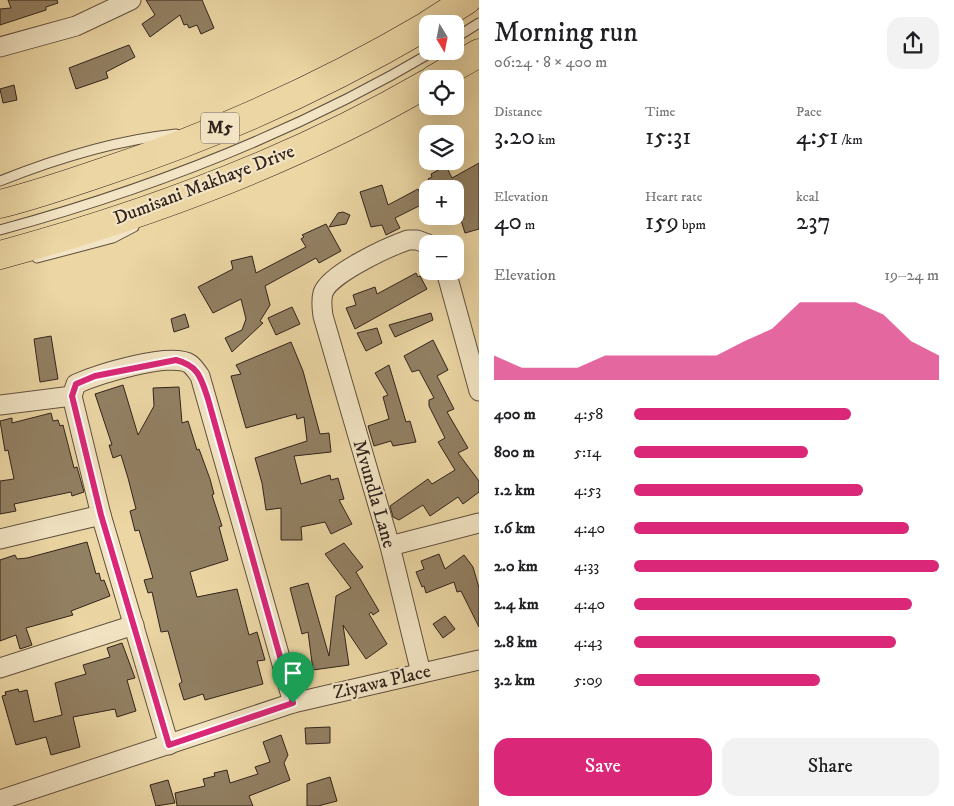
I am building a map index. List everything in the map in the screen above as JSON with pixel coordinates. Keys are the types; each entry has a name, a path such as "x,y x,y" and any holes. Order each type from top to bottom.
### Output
{"main road":[{"name":"M5","path":"443,15 467,0"},
{"name":"M5","path":"0,204 143,159 213,131 298,94 373,56 419,29"},
{"path":"450,70 479,53"},
{"name":"Dumisani Makhaye Drive","path":"12,259 206,188 298,148 419,88"}],"street":[{"path":"0,47 76,26 131,0"},
{"name":"Mvundla Lane","path":"419,241 408,240 337,275 323,294 324,316 390,546 421,672"},
{"path":"448,280 479,391"},
{"path":"169,745 101,515 72,396 76,384 95,376 154,362 176,360 190,364 200,376 293,703"},
{"path":"0,405 72,396"},
{"path":"0,539 101,515"},
{"path":"390,546 479,522"},
{"path":"0,668 134,626"},
{"name":"Ziyawa Place","path":"0,800 293,703 479,660"}],"lane":[{"path":"464,32 479,23"},
{"path":"0,230 133,190 207,161 352,97 419,59"},
{"path":"0,181 34,167 111,146 164,136 213,131"},
{"path":"0,262 84,246 113,238 206,188"}],"building":[{"path":"8,0 57,0 58,3 46,7 46,10 0,25 0,9 11,8"},
{"path":"146,0 202,0 214,28 201,34 197,25 189,28 187,24 184,25 180,15 150,37 142,24 155,15"},
{"path":"129,45 135,57 106,72 108,78 76,89 69,68"},
{"path":"14,85 17,100 3,103 0,89"},
{"path":"479,163 479,229 465,233 463,225 464,180 428,179 432,177 431,174 438,170 448,170 452,178"},
{"path":"382,185 388,205 418,189 419,206 395,218 400,228 386,235 382,225 371,227 360,192"},
{"path":"343,212 350,215 346,224 329,227 338,213"},
{"path":"326,224 341,251 319,263 316,258 265,286 270,305 260,321 263,323 232,352 225,338 242,330 246,319 241,299 213,313 198,287 233,269 231,261 252,256 256,273 306,247 301,239 304,237 302,235"},
{"path":"416,273 427,289 355,329 346,308 356,305 353,295 375,287 377,294"},
{"path":"292,307 300,324 276,335 268,318"},
{"path":"431,313 433,320 395,337 389,325"},
{"path":"185,314 189,327 174,332 171,319"},
{"path":"377,328 382,343 366,351 357,333"},
{"path":"51,336 58,379 40,382 34,339"},
{"path":"433,340 448,370 437,376 454,409 447,412 468,448 458,453 479,481 479,492 463,504 458,497 430,516 423,505 399,520 393,517 390,506 428,479 432,484 455,470 438,442 445,438 429,406 429,400 434,398 419,370 412,372 404,356"},
{"path":"291,342 303,371 320,434 329,433 331,452 294,456 301,484 330,475 331,480 338,478 344,499 339,500 352,524 331,534 325,522 301,527 302,540 281,540 281,508 266,510 262,483 255,458 307,441 304,417 297,419 296,414 246,428 231,376 241,374 236,365"},
{"path":"389,365 406,422 410,421 416,442 393,446 391,441 374,446 368,426 389,419 383,397 388,395 375,373"},
{"path":"123,385 138,435 154,406 153,388 179,387 182,423 188,421 197,450 199,449 210,479 214,494 212,495 222,526 219,527 228,560 190,572 197,597 237,589 249,635 257,632 265,660 257,661 263,684 205,700 203,694 184,700 179,684 182,682 168,631 161,632 152,592 148,593 144,580 153,578 139,530 135,531 130,511 136,509 128,478 121,455 113,458 109,445 112,445 95,394"},
{"path":"51,413 53,421 58,420 60,426 63,425 74,468 77,467 84,492 72,496 71,492 14,504 16,511 0,514 0,481 14,479 8,450 5,451 0,421 12,418 12,423"},
{"path":"87,542 96,574 99,573 101,581 104,580 110,596 71,611 73,615 26,628 32,645 20,649 16,635 0,641 0,560 15,555 17,559 27,558"},
{"path":"344,543 363,567 356,572 379,611 373,615 371,612 369,614 387,644 366,659 343,625 349,665 313,670 308,632 302,634 290,588 308,583 329,656 336,596 351,588 325,554"},
{"path":"439,554 445,569 464,555 473,567 479,588 479,627 461,591 457,592 454,582 426,593 424,586 422,587 416,572 424,569 421,561"},
{"path":"445,616 455,629 443,638 433,624"},
{"path":"122,643 135,678 127,680 136,711 117,717 115,709 73,717 80,747 51,755 46,737 16,745 2,696 6,695 5,692 18,689 19,692 27,690 34,722 62,715 55,683 86,674 83,665 110,657 107,648"},
{"path":"330,727 330,743 306,744 305,728"},
{"path":"281,735 288,755 284,763 290,780 249,796 253,806 177,806 175,793 205,786 203,779 215,776 214,773 227,770 230,783 258,774 255,767 270,762 263,742"},
{"path":"330,777 337,801 318,806 307,806 307,784"},
{"path":"168,780 175,803 156,806 150,785"}],"route":[{"path":"176,360 190,364 200,376 293,703 169,745 101,515 72,396 76,384 95,376 154,362 176,360"}]}
